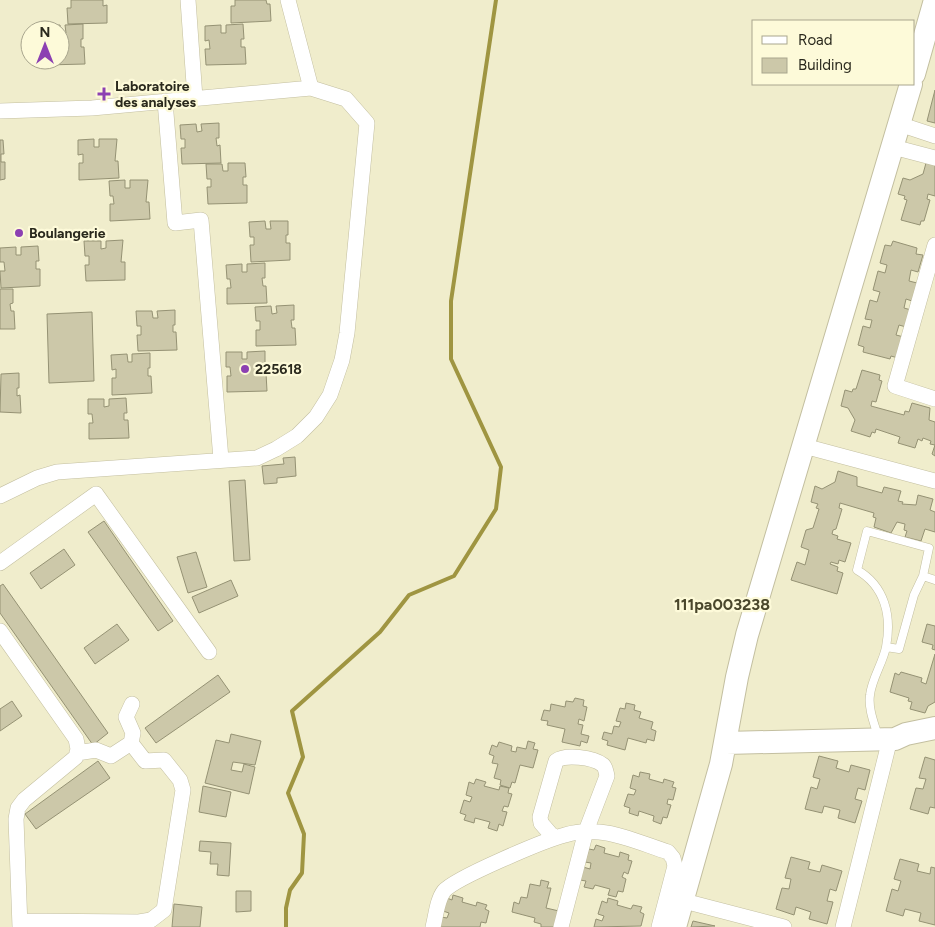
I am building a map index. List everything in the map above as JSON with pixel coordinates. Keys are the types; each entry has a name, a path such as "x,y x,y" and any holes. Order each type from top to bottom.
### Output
{"street":[{"path":"188,0 195,98"},
{"path":"288,0 311,88"},
{"path":"915,70 935,0"},
{"path":"675,927 684,901 726,743 741,657 911,85"},
{"path":"0,110 92,108 311,88 346,99 367,123 347,333 342,360 330,395 316,417 297,436 257,458 221,459 56,472 37,478 0,496"},
{"path":"165,101 175,222 201,220 221,459"},
{"path":"900,124 935,136"},
{"path":"893,148 935,158"},
{"path":"935,245 895,386 935,399"},
{"path":"804,446 935,480"},
{"path":"0,563 96,494 209,652"},
{"path":"0,631 76,739 77,753 76,758 24,800 18,808 16,819 20,924 139,922 151,920 164,910 183,790 172,769 164,760 145,761 131,743"},
{"path":"77,753 96,750 111,756 131,743 133,733 126,717 132,704"},
{"path":"888,739 935,728"},
{"path":"726,743 888,739 907,743 935,742"},
{"path":"843,927 888,739"},
{"path":"554,838 541,823 540,817 556,761 568,755 601,763 606,768 607,776 586,832 561,927"},
{"path":"433,927 443,892 450,885 554,838 586,832 600,832 623,837 668,852 673,858 674,866 659,927"},
{"path":"684,901 784,927"}],"lane":[{"path":"886,647 900,649 914,595 923,576 929,548 867,531 857,570 878,586 884,600 887,617 886,647 870,694 871,710 888,739"},
{"path":"923,576 935,580"}],"building":[{"path":"71,0 103,0 103,6 107,5 107,23 70,24 67,8 71,8"},
{"path":"235,0 266,0 267,4 270,4 271,21 231,23 231,6 235,6"},
{"path":"83,24 81,47 84,47 85,64 70,64 70,25"},
{"path":"243,24 244,39 241,39 241,47 245,47 246,64 206,65 205,49 210,49 209,40 205,41 205,26 221,25 221,33 226,33 226,25"},
{"path":"935,90 935,123 927,121"},
{"path":"219,123 219,138 216,138 217,146 220,145 221,163 182,164 181,148 185,148 185,139 181,139 180,125 196,124 197,132 202,131 201,124"},
{"path":"94,139 94,147 99,147 99,139 117,139 115,161 118,161 119,178 79,180 79,163 83,163 83,154 78,155 78,140"},
{"path":"0,140 3,140 4,154 1,154 1,162 5,162 5,179 0,180"},
{"path":"228,163 245,163 246,177 243,177 243,185 247,185 247,203 208,204 207,187 211,187 211,179 207,179 206,164 222,164 223,171 228,171"},
{"path":"926,163 935,165 935,196 928,194 927,199 930,200 924,221 921,221 920,225 901,220 907,200 904,199 905,196 898,194 903,178 910,180 923,174"},
{"path":"125,180 125,188 130,188 130,180 148,180 146,202 149,202 150,219 110,221 110,204 114,204 113,196 110,196 109,181"},
{"path":"265,221 266,229 271,229 270,221 288,221 286,243 290,243 290,260 251,262 250,245 254,245 254,237 250,237 249,222"},
{"path":"123,240 121,262 125,262 125,280 86,281 85,265 89,265 89,256 85,256 84,241 101,241 101,249 106,248 106,241"},
{"path":"893,241 917,248 916,254 923,255 918,272 911,270 909,281 917,283 912,301 906,299 904,308 911,310 906,327 899,325 896,335 904,337 898,358 891,356 890,359 863,352 864,347 858,345 863,326 870,328 872,320 865,319 870,300 877,302 880,292 873,290 878,271 885,273 887,265 880,263 885,245 891,246"},
{"path":"38,246 39,261 36,261 36,269 40,269 40,286 1,288 0,271 5,271 4,262 0,262 0,248 16,247 16,255 21,255 21,247"},
{"path":"265,263 265,278 262,278 263,286 266,286 267,303 227,304 227,288 231,288 230,279 227,279 226,265 242,264 242,272 247,272 247,264"},
{"path":"0,289 13,289 13,303 10,304 11,311 14,311 15,329 0,329"},
{"path":"294,305 294,320 291,320 292,328 295,328 296,345 256,346 256,330 260,330 260,321 256,321 255,307 271,306 272,314 277,313 276,306"},
{"path":"175,310 173,332 176,332 177,350 138,351 137,335 141,335 141,326 137,326 136,311 152,311 153,318 158,318 157,311"},
{"path":"92,312 94,381 49,383 47,314"},
{"path":"265,351 265,366 262,366 262,373 266,373 267,391 227,392 227,376 231,376 230,367 226,367 226,352 242,352 242,359 247,359 247,352"},
{"path":"150,353 148,376 151,376 152,393 112,395 112,378 116,378 116,369 112,370 111,355 127,354 128,362 132,362 132,354"},
{"path":"862,370 880,375 879,380 882,381 876,402 872,401 871,406 904,415 905,411 909,412 912,403 930,408 929,420 935,422 935,445 930,444 931,441 923,438 922,441 918,439 915,448 898,443 900,437 876,429 875,433 872,432 870,437 851,431 855,420 848,408 841,406 845,390 852,392 853,389 856,389"},
{"path":"19,373 17,396 20,395 21,413 0,412 1,374"},
{"path":"126,398 127,413 124,413 124,420 128,420 129,438 89,439 89,423 93,423 92,414 88,414 88,399 104,399 104,407 109,406 109,399"},
{"path":"935,445 935,456 932,454"},
{"path":"295,457 296,476 277,478 277,483 264,484 262,466 284,464 283,458"},
{"path":"838,471 857,477 857,486 882,493 884,487 901,491 898,501 903,502 902,504 916,505 918,495 933,499 930,510 935,512 935,532 925,529 921,541 905,537 907,531 904,530 905,524 897,522 891,533 874,527 876,518 873,517 874,513 840,503 839,508 842,509 836,529 833,530 832,534 838,536 837,539 851,543 845,562 839,560 838,564 831,562 830,564 838,567 837,571 843,573 837,594 791,580 797,562 805,565 809,550 801,547 806,530 813,528 819,509 816,508 818,504 811,502 815,486 822,489 835,482"},
{"path":"245,480 250,560 234,561 229,481"},
{"path":"104,521 173,621 158,631 88,532"},
{"path":"64,549 75,565 41,589 30,573"},
{"path":"196,552 207,587 188,593 177,557"},
{"path":"231,580 238,596 199,613 192,597"},
{"path":"3,584 108,733 93,745 0,613 0,586"},
{"path":"117,624 129,640 95,664 84,648"},
{"path":"927,624 935,626 935,650 932,649 933,645 922,642"},
{"path":"935,654 935,702 928,706 925,713 910,709 912,702 908,701 909,698 890,692 895,673 899,675 901,672 922,678 921,682 926,684"},
{"path":"218,675 230,692 156,743 145,728"},
{"path":"575,698 584,700 583,706 587,707 584,721 579,719 578,724 583,725 581,734 589,736 587,743 581,741 580,746 562,742 565,729 547,725 548,721 541,720 544,710 550,711 551,704 565,707 566,701 573,702"},
{"path":"12,701 22,716 0,731 0,709"},
{"path":"626,703 635,705 634,710 641,712 639,718 653,722 651,729 656,731 654,741 647,739 646,743 628,738 625,750 607,745 608,741 602,739 604,732 612,734 614,726 619,727 621,722 616,721 620,708 625,709"},
{"path":"231,734 261,741 255,765 233,762 231,770 242,772 244,764 255,767 249,794 205,783 216,740 229,743"},
{"path":"528,741 535,743 533,749 538,750 533,768 520,765 515,783 512,782 510,788 500,785 501,780 494,778 498,764 492,763 494,756 489,754 492,745 497,747 499,742 512,746 511,751 516,752 517,747 526,749"},
{"path":"819,756 838,761 836,768 849,772 851,765 870,770 865,790 858,788 855,799 862,801 855,823 838,818 840,810 824,806 822,813 805,809 811,787 817,789 820,779 813,777"},
{"path":"925,757 935,760 935,808 930,807 928,814 910,809 916,788 923,789 926,779 919,778"},
{"path":"98,761 110,778 36,829 25,814"},
{"path":"640,772 650,774 649,779 663,783 664,779 674,782 672,787 676,788 673,800 668,799 667,804 671,805 667,818 663,817 661,824 653,821 654,816 639,811 638,816 629,813 630,808 624,806 628,794 634,795 636,790 630,788 633,775 639,777"},
{"path":"476,779 486,782 484,786 499,790 500,786 509,788 508,793 512,794 508,807 504,806 502,811 507,812 503,826 499,824 497,831 488,828 490,822 475,818 474,823 464,820 466,815 460,813 464,800 470,802 472,797 466,795 469,782 474,784"},
{"path":"203,786 231,792 226,817 199,812"},
{"path":"200,841 231,843 229,876 217,875 218,864 210,864 211,852 199,851"},
{"path":"596,845 605,848 604,853 619,857 620,852 629,855 628,860 632,861 628,874 624,872 622,877 626,879 623,892 618,891 616,897 608,895 610,889 595,885 593,889 584,887 586,881 580,880 583,867 590,869 591,863 585,862 589,849 594,850"},
{"path":"791,857 810,862 808,869 820,872 822,865 842,871 836,891 830,889 827,901 833,902 827,924 809,919 811,912 796,907 794,915 776,909 782,888 789,889 791,879 785,878"},
{"path":"900,859 919,864 917,871 930,874 931,867 935,868 935,925 919,921 921,913 905,909 903,916 886,911 892,889 898,891 901,881 894,879"},
{"path":"541,880 549,882 547,888 551,888 546,908 559,911 556,927 541,927 541,924 534,922 535,918 512,912 514,902 519,904 521,897 527,898 530,884 540,886"},
{"path":"236,891 251,891 251,911 236,912"},
{"path":"453,895 463,898 462,902 476,906 477,902 487,905 485,909 489,911 486,923 481,922 480,927 438,927 441,917 447,918 449,913 443,911 447,898 452,900"},
{"path":"608,898 618,901 617,905 631,909 633,905 642,907 640,912 644,914 641,926 594,927 596,919 602,921 604,916 598,914 602,901 607,903"},
{"path":"174,904 202,907 200,927 172,927"},
{"path":"693,921 715,926 691,927"}],"waterway":[{"path":"286,927 286,908 290,890 302,873 304,834 288,793 303,757 292,711 380,632 409,595 454,576 496,509 501,467 451,359 451,301 496,0"}],"place":[{"name":"Laboratoire des analyses","path":"104,94"},
{"name":"Boulangerie","path":"19,233"},
{"name":"225618","path":"245,369"}],"district":[{"name":"111pa003238","path":"722,604"}]}
